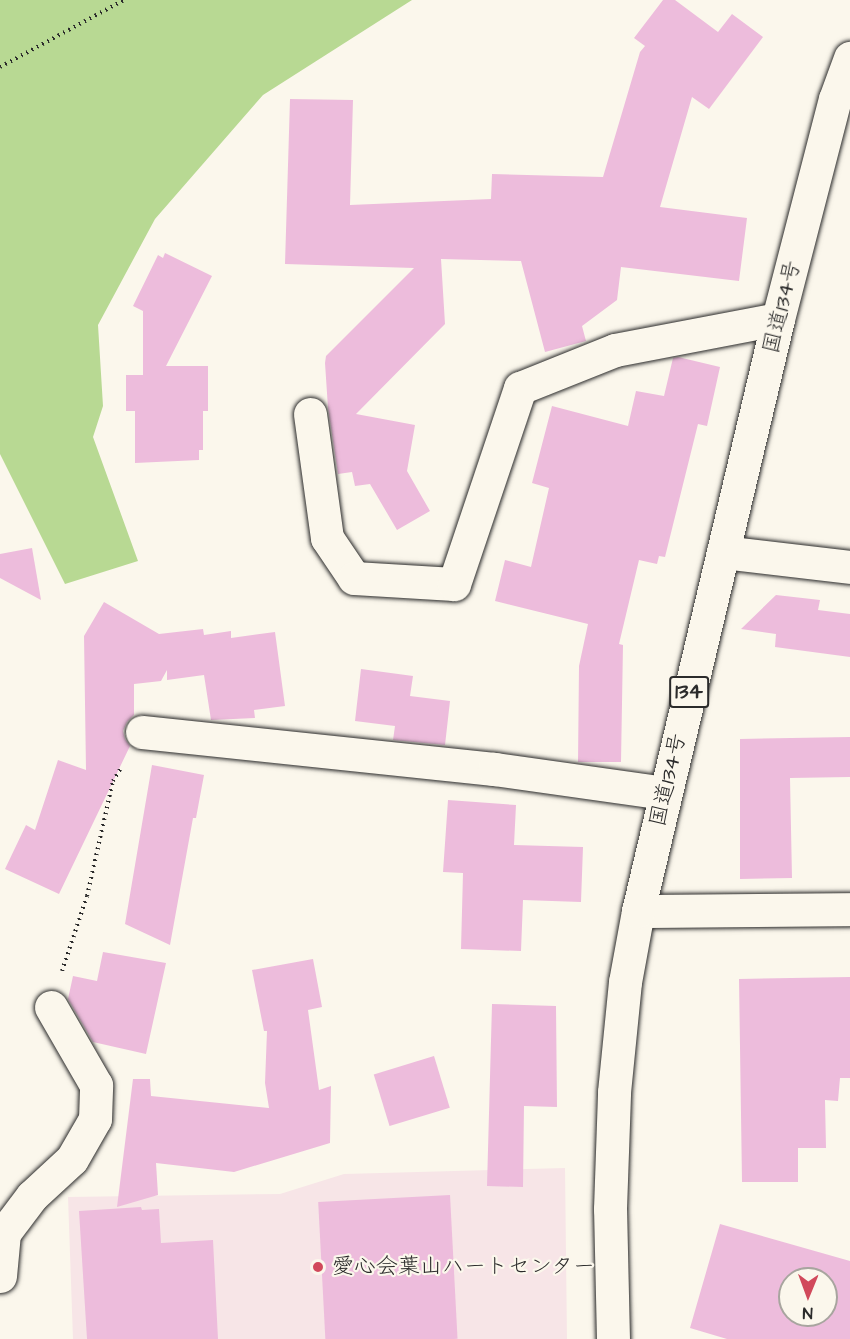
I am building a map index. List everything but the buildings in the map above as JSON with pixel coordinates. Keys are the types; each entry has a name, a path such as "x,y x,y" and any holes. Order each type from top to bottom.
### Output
{"main road":[{"name":"国道134号","path":"613,1339 610,1209 614,1092 625,982 638,911 778,319 835,99 850,58"},
{"path":"310,414 327,537 354,578 454,584 520,388 615,350 778,319"},
{"path":"723,552 850,567"},
{"path":"142,732 494,769 665,793"},
{"path":"638,911 850,909"},
{"path":"0,1276 4,1233 32,1196 72,1159 95,1119 96,1085 51,1007"}],"path":[{"path":"0,67 124,0"},
{"path":"51,1007 87,896 113,781 142,732"}],"shaded area":[{"name":"愛心会葉山ハートセンター","path":"565,1168 567,1339 73,1339 68,1197 280,1194 344,1174"}],"green space":[{"path":"0,0 412,0 263,95 155,219 98,325 103,406 93,437 138,561 65,584 0,454"}],"place":[{"name":"愛心会葉山ハートセンター","path":"318,1267"}]}
